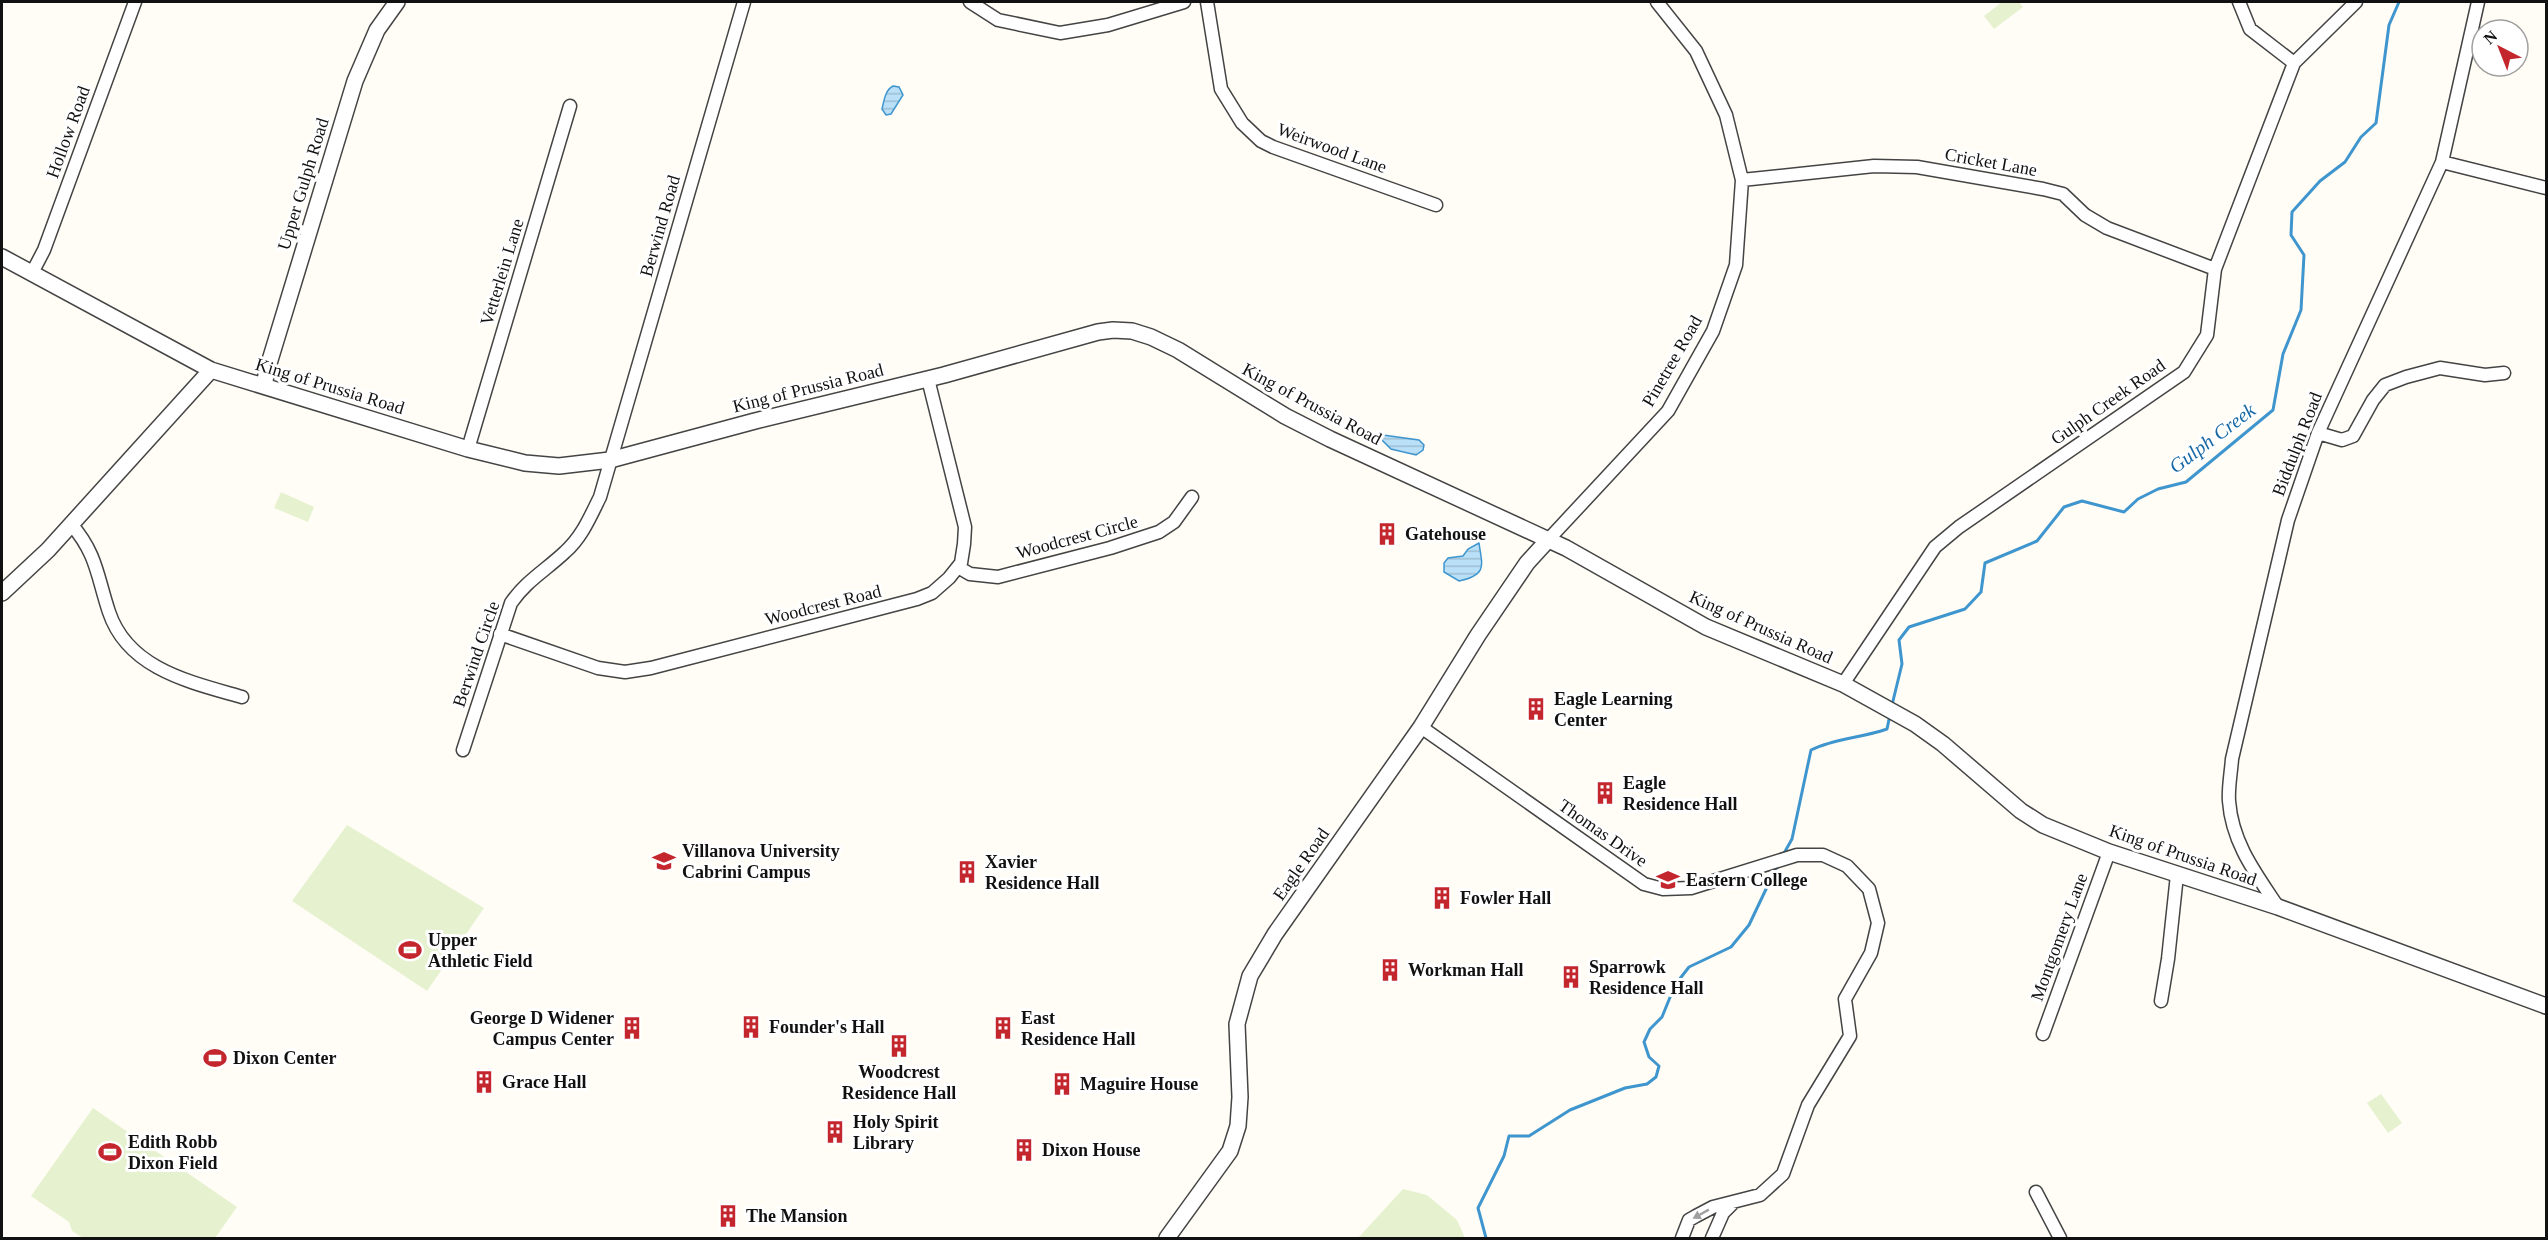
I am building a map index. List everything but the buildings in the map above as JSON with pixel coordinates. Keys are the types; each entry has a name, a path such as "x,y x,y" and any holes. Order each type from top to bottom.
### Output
{"street":[{"name":"Hollow Road","path":"32,273 44,250 135,2"},
{"name":"Upper Gulph Road","path":"264,386 355,81 377,30 397,2"},
{"name":"Berwind Road","path":"610,460 744,2"},
{"path":"970,2 998,20 1060,33 1108,25 1184,2"},
{"name":"Weirwood Lane","path":"1207,2 1221,89 1242,123 1261,141 1436,205"},
{"name":"Pinetree Road","path":"1548,540 1668,411 1713,331 1736,265 1742,180 1726,115 1696,51 1657,2"},
{"path":"2239,2 2241,13 2250,29 2294,63"},
{"name":"Gulph Creek Road","path":"1843,684 1935,547 1959,527 2184,372 2207,335 2215,268 2294,63 2356,2"},
{"name":"Biddulph Road","path":"2278,907 2244,856 2233,828 2229,800 2231,769 2288,520 2318,433 2442,162 2478,2"},
{"name":"Vetterlein Lane","path":"468,449 570,106"},
{"path":"2442,162 2547,188"},
{"name":"Cricket Lane","path":"1742,180 1874,166 1896,166 1917,167 2043,189 2063,194 2085,215 2107,228 2215,268"},
{"name":"King of Prussia Road","path":"2,257 211,370 468,449 525,463 559,466 610,460 755,421 928,379 1088,335 1113,330 1132,331 1178,350 1285,416 1548,540 1706,627 1843,684 1882,705 1943,744 2021,811 2043,825 2109,852 2278,907 2547,1006"},
{"path":"2318,433 2342,440 2353,436 2373,400 2385,385 2406,377 2440,368 2485,375 2504,374"},
{"path":"2,593 48,550 211,370"},
{"path":"928,379 965,527 961,563 958,567"},
{"name":"Berwind Circle","path":"463,750 511,603 522,587 565,553 582,533 600,497 610,460"},
{"name":"Woodcrest Circle","path":"958,567 970,574 998,577 1110,548 1160,532 1174,522 1192,497"},
{"path":"71,524 85,540 90,550 110,612 118,631 130,647 145,661 178,677 242,698"},
{"name":"Eagle Road","path":"1167,1239 1230,1151 1238,1126 1240,1097 1237,1024 1250,976 1275,934 1421,727 1496,608 1527,563 1548,540"},
{"name":"Woodcrest Road","path":"500,634 598,668 625,672 651,668 917,599 932,592 958,567"},
{"name":"Thomas Drive","path":"1421,727 1644,884 1663,889 1691,888 1797,855 1823,855 1847,866 1869,889 1878,923 1871,953 1845,999 1851,1036 1808,1105 1784,1174 1760,1195 1713,1207 1689,1220 1682,1239"},
{"name":"Montgomery Lane","path":"2043,1034 2109,852"},
{"path":"2161,1001 2177,875"},
{"path":"2036,1192 2060,1239"},
{"path":"1712,1239 1723,1213 1732,1204"}],"green space":[{"path":"2002,2 2019,2 2023,7 1994,29 1984,16"},
{"path":"281,492 314,507 308,522 274,508"},
{"name":"Upper Athletic Field","path":"347,825 484,908 427,991 292,901"},
{"path":"2381,1094 2402,1123 2388,1133 2367,1103"},
{"name":"Edith Robb Dixon Field","path":"93,1108 237,1207 215,1238 83,1238 72,1231 69,1222 31,1196"},
{"path":"1403,1189 1427,1195 1457,1220 1465,1238 1358,1238"}],"water":[{"path":"893,86 899,87 903,95 891,114 886,115 882,109 883,103"},
{"path":"1383,435 1419,440 1424,445 1423,450 1416,455 1391,449 1381,439"},
{"path":"1479,543 1482,563 1475,576 1459,581 1444,572 1444,563 1448,558 1463,556 1468,549"}],"waterway":[{"name":"Gulph Creek","path":"1892,705 1902,664 1899,640 1909,627 1965,609 1981,592 1985,563 2037,541 2064,507 2082,501 2124,512 2138,499 2158,489 2186,482 2273,410 2283,354 2301,310 2304,255 2291,235 2292,212 2320,181 2345,162 2361,137 2376,123 2389,25 2399,2"},
{"name":"Gulph Creek","path":"1783,855 1792,839 1811,750 1829,743 1887,729 1890,715"},
{"name":"Gulph Creek","path":"1486,1238 1478,1208 1504,1156 1509,1136 1529,1136 1570,1110 1625,1088 1647,1084 1656,1077 1659,1066 1649,1057 1644,1042 1650,1029 1662,1017 1675,985 1689,967 1731,947 1749,925 1777,866"}],"place":[{"name":"Gatehouse","path":"1387,534"},
{"name":"Eagle Learning Center","path":"1536,709"},
{"name":"Eagle Residence Hall","path":"1605,793"},
{"name":"Villanova University Cabrini Campus","path":"664,861"},
{"name":"Xavier Residence Hall","path":"967,872"},
{"name":"Eastern College","path":"1668,880"},
{"name":"Fowler Hall","path":"1442,898"},
{"name":"Upper Athletic Field","path":"410,950"},
{"name":"Workman Hall","path":"1390,970"},
{"name":"Sparrowk Residence Hall","path":"1571,977"},
{"name":"Founder's Hall","path":"751,1027"},
{"name":"George D Widener Campus Center","path":"632,1028"},
{"name":"East Residence Hall","path":"1003,1028"},
{"name":"Woodcrest Residence Hall","path":"899,1046"},
{"name":"Dixon Center","path":"215,1058"},
{"name":"Grace Hall","path":"484,1082"},
{"name":"Maguire House","path":"1062,1084"},
{"name":"Holy Spirit Library","path":"835,1132"},
{"name":"Dixon House","path":"1024,1150"},
{"name":"Edith Robb Dixon Field","path":"110,1152"},
{"name":"The Mansion","path":"728,1216"}]}
